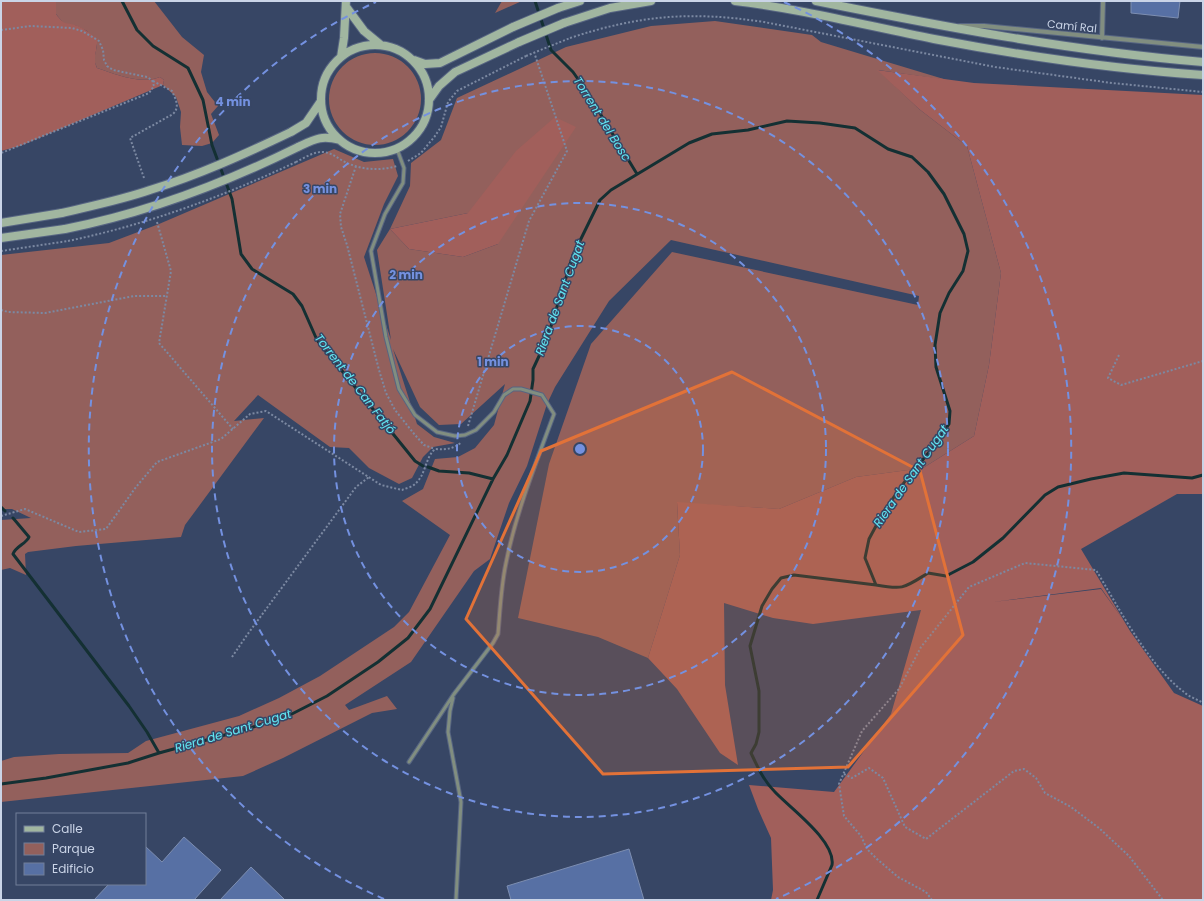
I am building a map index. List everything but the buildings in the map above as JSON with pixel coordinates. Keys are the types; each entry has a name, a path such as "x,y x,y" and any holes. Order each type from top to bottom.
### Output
{"main road":[{"path":"413,60 425,64 440,63 513,27 558,8 580,1"},
{"path":"1,238 65,229 114,218 176,200 236,176 320,138 329,137 340,140 362,151 386,152 396,149 415,136 426,117 430,100 439,86 455,72 564,22 610,8 651,1"},
{"path":"735,1 770,6 935,39 1028,55 1120,68 1203,75"},
{"path":"816,1 938,26 1072,48 1203,62"},
{"path":"347,5 364,31 381,45"},
{"path":"340,57 344,38 344,20 347,5"},
{"path":"340,140 327,123 323,113 321,101 324,82 328,73 340,57 359,47 381,45 403,52 413,60 421,71 426,80 430,100"},
{"path":"1,223 62,213 115,201 169,184 229,161 291,132 306,123 321,101"}],"street":[{"path":"1102,38 1103,1"},
{"name":"Camí Ral","path":"938,26 984,26 1203,47"}],"lane":[{"path":"396,149 404,168 403,183 385,214 370,251 386,337 399,389 415,415 437,432 455,436 465,435 476,430 494,412 504,395 512,389 521,389 542,395 554,414 523,500 512,537 505,565 498,634 493,643 454,694 409,762"},
{"path":"454,694 450,711 448,732 461,802 456,900"}],"path":[{"path":"410,161 421,153 435,136 441,127 448,102 457,91 526,56 570,38 615,24 651,18 682,16 733,17 995,67 1112,83 1203,92"},
{"path":"1,30 31,26 72,28 82,31 99,41 107,66 113,70 147,77 172,91 178,106 176,111 130,138 144,178"},
{"path":"465,435 529,221 567,151 536,55"},
{"path":"1,153 149,93 154,86 152,80"},
{"path":"296,162 313,154 323,152 356,166 373,169 395,167"},
{"path":"356,166 340,214 341,227 386,393 395,410 424,445 435,449 444,450 455,448 476,430"},
{"path":"157,222 171,271 159,343 233,429"},
{"path":"1,250 68,241"},
{"path":"1,310 8,312 45,313 134,296 167,296"},
{"path":"1119,355 1108,378 1121,385 1203,361"},
{"path":"1,516 26,509 79,532 106,529 136,487 158,462 220,439 250,414 266,411 381,485 402,490 416,484 424,471 430,453 435,449"},
{"path":"232,657 356,487 369,477"},
{"path":"932,900 926,892 898,877 867,849 861,836 844,816 839,784 862,731 899,689 921,646 969,587 1025,563 1096,570 1138,639 1164,674 1184,693 1203,703"},
{"path":"844,774 852,778 869,768 883,778 905,827 926,839 1014,771 1024,769 1036,778 1045,793 1071,807 1099,828 1129,856 1163,900"}],"highlighted area":[{"path":"732,372 920,471 963,635 848,767 603,774 466,619 541,451"}],"green space":[{"path":"56,1 154,1 182,37 204,55 201,72 207,92 218,106 211,114 219,135 212,143 202,146 182,145 180,127 181,112 176,97 163,85 164,80 160,77 144,80 128,78 97,68 94,60 97,45 87,31 77,26 64,24 56,14"},
{"path":"502,1 522,1 495,13"},
{"path":"715,21 812,35 821,42 947,80 878,70 919,109 967,146 1001,273 989,365 974,436 923,468 856,477 779,509 677,503 680,555 648,658 598,637 518,618 549,464 591,344 672,252 918,305 919,296 671,240 609,301 555,387 547,404 527,466 509,503 490,559 474,571 411,662 345,705 349,710 387,696 397,709 372,713 283,758 243,776 1,802 1,761 14,757 59,754 128,753 146,741 239,716 279,698 320,676 394,627 409,612 450,535 402,501 423,489 435,459 458,457 475,448 494,425 505,384 461,424 439,425 420,407 393,349 417,424 434,437 455,443 433,447 423,457 412,478 399,484 369,468 349,448 330,447 258,395 234,421 264,418 185,525 181,537 76,546 28,552 25,554 26,575 10,568 1,570 1,520 31,518 12,509 1,509 1,255 109,243 159,224 334,149 364,162 393,159 398,176 384,204 364,257 391,340 377,250 390,229 410,186 411,163 441,140 457,98 566,47 651,26","holes":["468,213 498,244 463,257 409,249 390,229"]},
{"path":"375,53 392,57 407,67 417,82 421,99 417,116 407,131 392,141 375,145 358,141 343,131 333,116 329,99 333,82 343,67 358,57"}],"shaded area":[{"path":"1,1 56,1 56,14 62,21 81,27 97,39 95,60 97,68 128,78 144,80 160,77 164,80 163,85 20,146 1,151"},
{"path":"877,70 974,83 1203,95 1203,494 1177,494 1081,549 1130,631 1174,693 1203,706 1203,900 771,900 773,890 771,838 749,785 834,792 891,714 921,610 813,624 773,618 724,603 725,685 738,765 720,753 677,689 648,658 680,555 677,502 779,509 856,477 923,468 974,436 989,365 1001,273 967,146 919,109","holes":["1101,588 1124,621 1101,589 993,602"]},
{"path":"555,117 576,127 498,244 463,257 409,249 390,229 468,213 516,151"}],"waterway":[{"name":"Torrent de Can Fatjó","path":"122,1 137,30 153,46 188,68 203,100 212,145 232,199 241,254 252,269 293,294 302,306 317,340 415,461 423,466"},
{"name":"Torrent del Bosc","path":"535,1 551,50 573,72 587,92 637,174"},
{"name":"Riera de Sant Cugat","path":"1,784 46,778 128,763 286,717 327,696 378,662 408,638 430,609 493,479 507,455 530,401 533,369 547,339 573,255 600,200 611,190 689,143 712,134 748,130 787,121 820,123 855,128 888,149 912,157 928,172 944,194 964,234 968,251 963,271 949,293 940,313 935,345 936,367 950,411 949,424 884,511 869,539 865,558 876,585 893,587 904,586 914,582 928,573 946,576 973,562 1003,538 1045,495 1058,487 1124,473 1192,478 1203,475"},
{"name":"Torrent de Can Fatjó","path":"428,467 439,471 469,473 493,479"},
{"path":"1,507 5,511"},
{"path":"13,518 29,537 14,551 13,554 129,706 159,753"},
{"path":"817,900 832,865 831,856 827,846 811,826 771,788 751,753 756,744 759,732 759,691 750,646 762,606 772,589 781,578 794,575 876,585"}]}
